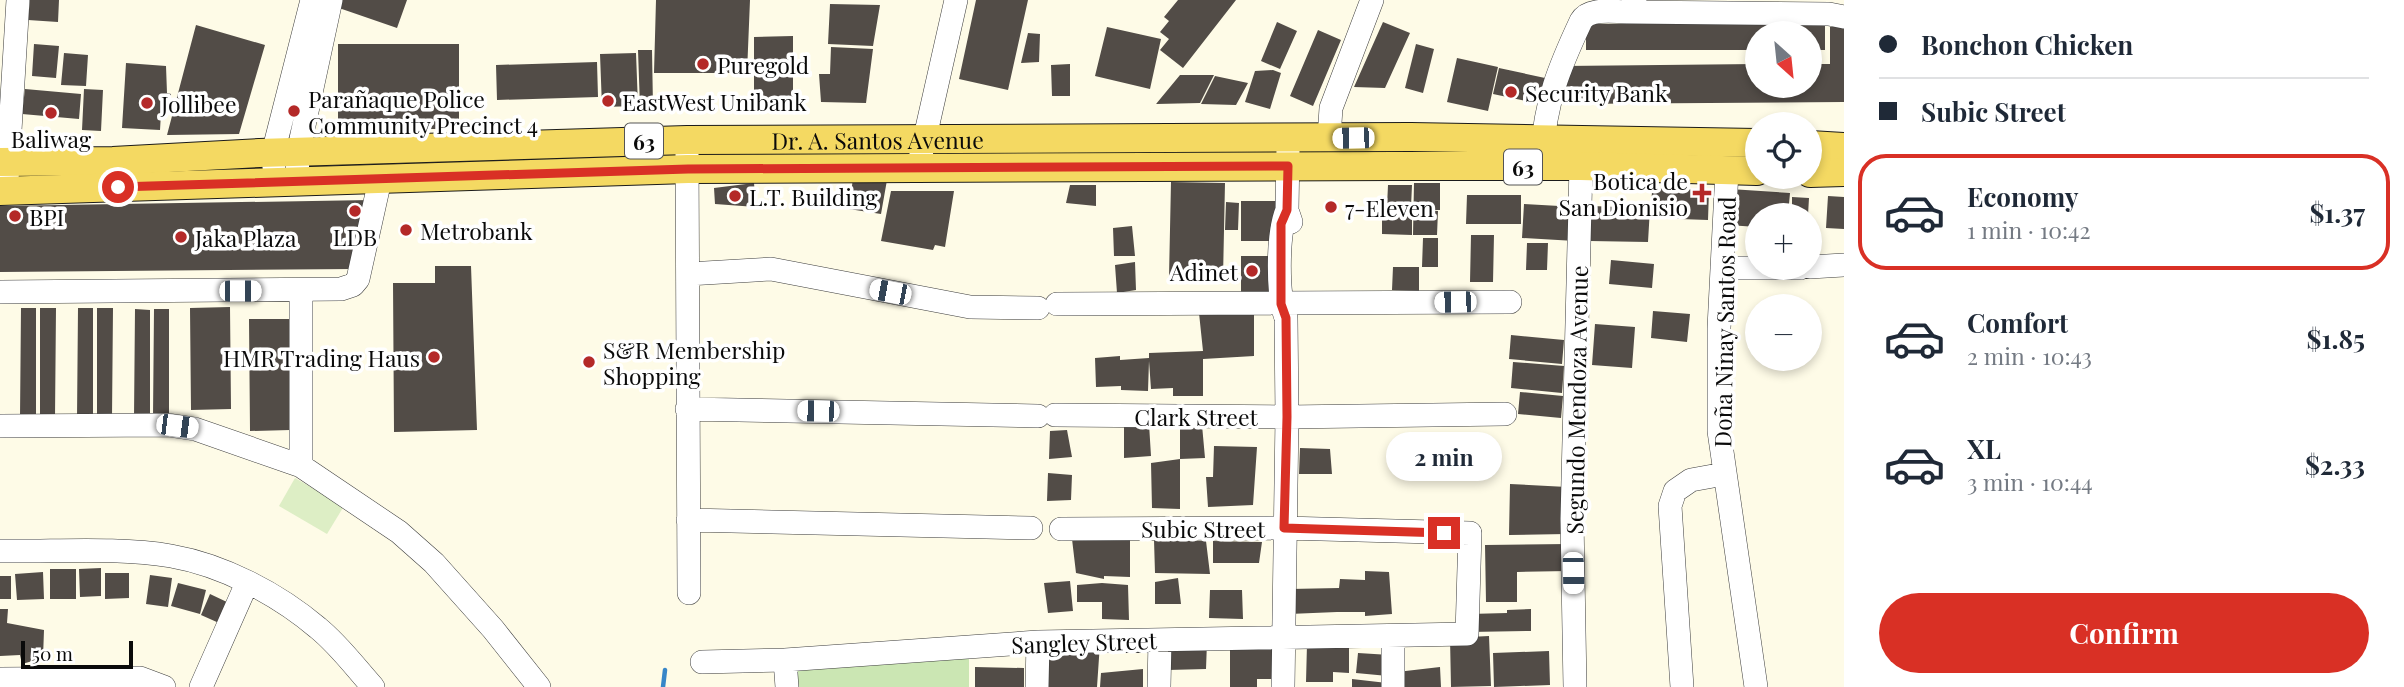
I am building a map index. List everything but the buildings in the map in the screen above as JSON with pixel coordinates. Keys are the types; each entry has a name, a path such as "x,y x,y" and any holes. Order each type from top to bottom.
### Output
{"main road":[{"name":"Dr. A. Santos Avenue","path":"3,191 286,167 687,140 1543,138 1745,144"},
{"path":"1822,146 1844,147"},
{"name":"Dr. A. Santos Avenue","path":"4,162 124,161 286,167 380,180 688,169 918,167 1581,166 1745,171"},
{"path":"1822,173 1844,172"}],"street":[{"path":"3,191 8,46 18,0"},
{"path":"918,167 956,0"},
{"path":"1329,138 1331,108 1372,0"},
{"path":"286,167 321,3"},
{"path":"1542,167 1548,101 1554,81 1584,15 1632,6 1757,6 1844,17"},
{"path":"1283,687 1286,309 1292,224 1287,210 1289,138"},
{"path":"687,140 689,593"},
{"name":"Segundo Mendoza Avenue","path":"1575,687 1572,519 1581,166"},
{"name":"Doña Ninay Santos Road","path":"1727,170 1719,431 1756,687"},
{"path":"0,292 341,289 353,285 358,279 380,180"},
{"path":"1822,266 1844,265"},
{"path":"1722,268 1745,268"},
{"path":"688,274 771,269 970,307 1286,309 1510,302"},
{"path":"300,291 301,466"},
{"name":"Clark Street","path":"687,409 1287,417 1505,414"},
{"path":"0,426 168,425 195,429 301,466 389,525 434,563 493,629 539,687"},
{"name":"Doña Ninay Santos Road","path":"1682,687 1670,506 1675,491 1691,480 1724,474"},
{"path":"688,520 1031,528"},
{"name":"Subic Street","path":"1061,529 1284,528 1470,533 1466,634"},
{"path":"0,551 128,552 171,556 207,566 284,603 319,629 373,687"},
{"path":"201,687 247,583"},
{"name":"Sangley Street","path":"702,662 785,660 1038,642 1466,634"},
{"path":"1392,636 1393,687"},
{"path":"1159,687 1160,640"},
{"path":"1037,687 1038,642"},
{"path":"785,660 787,687"},
{"path":"0,679 140,678 164,687"}],"green space":[{"path":"295,478 344,506 327,534 279,506"},
{"path":"969,656 969,687 797,687 796,668"}],"waterway":[{"path":"663,687 665,670"}],"place":[{"name":"Puregold","path":"703,64"},
{"name":"Security Bank","path":"1511,92"},
{"name":"EastWest Unibank","path":"608,101"},
{"name":"Jollibee","path":"147,103"},
{"name":"Parañaque Police Community Precinct 4","path":"294,111"},
{"name":"Baliwag","path":"51,113"},
{"name":"Botica de San Dionisio","path":"1702,193"},
{"name":"L.T. Building","path":"735,196"},
{"name":"7-Eleven","path":"1331,207"},
{"name":"LDB","path":"355,211"},
{"name":"BPI","path":"15,216"},
{"name":"Metrobank","path":"406,230"},
{"name":"Jaka Plaza","path":"181,237"},
{"name":"Adinet","path":"1252,271"},
{"name":"HMR Trading Haus","path":"434,357"},
{"name":"S&R Membership Shopping","path":"589,362"}],"route":[{"path":"118,187 688,169 1288,166 1287,210 1281,224 1281,304 1286,318 1287,417 1284,528 1444,533"}]}
